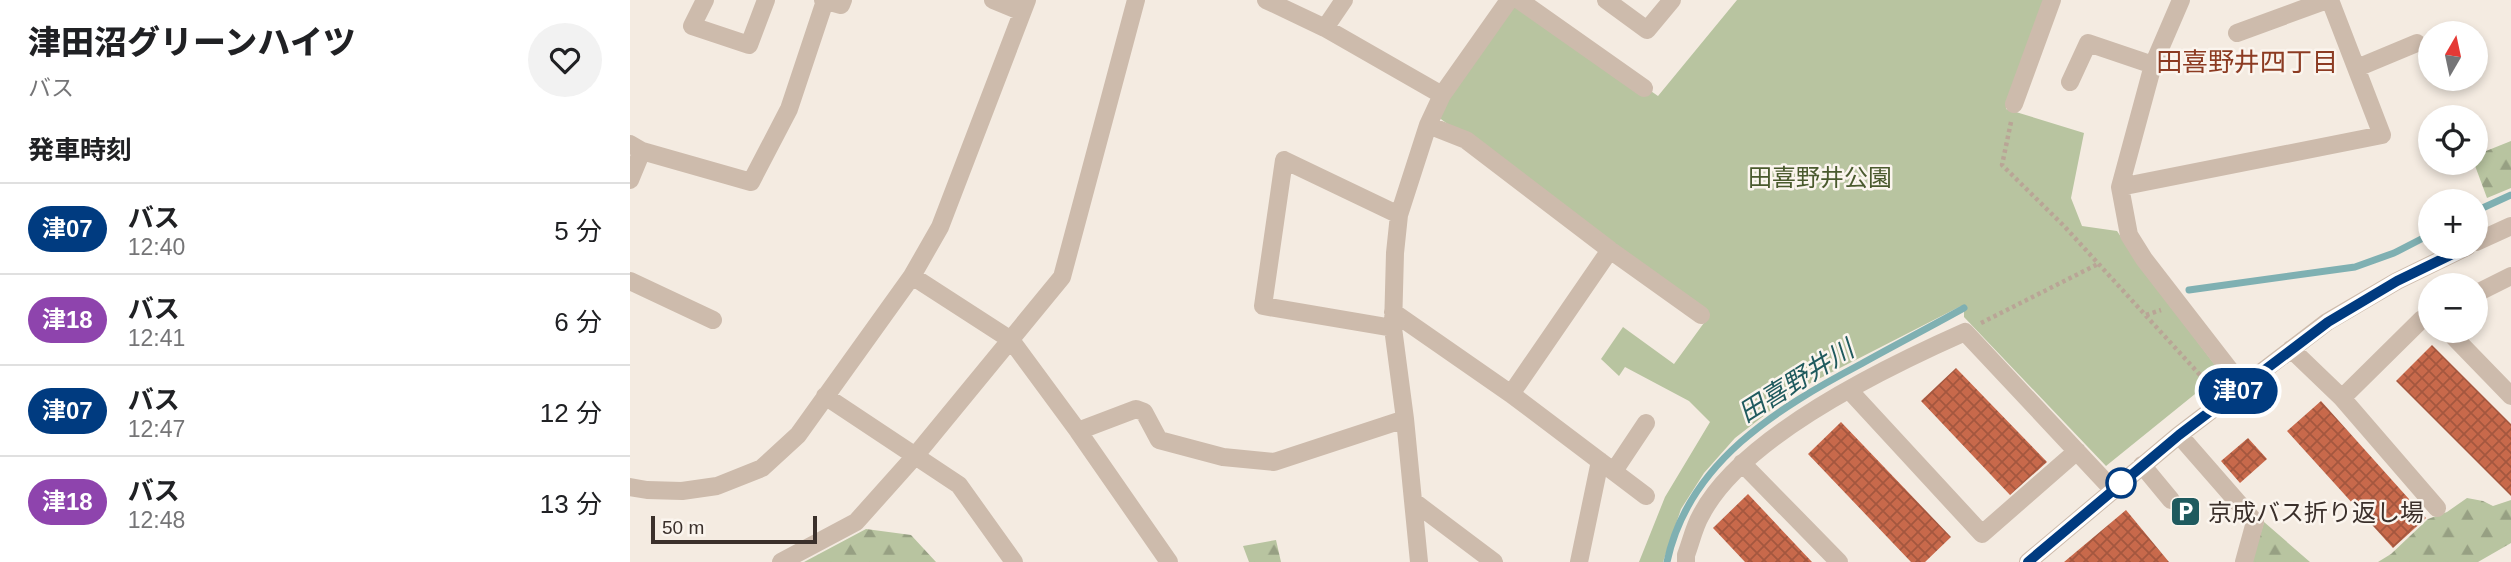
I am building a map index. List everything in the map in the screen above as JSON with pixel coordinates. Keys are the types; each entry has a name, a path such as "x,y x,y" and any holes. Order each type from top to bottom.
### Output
{"street":[{"path":"705,0 692,26 749,45 765,0"},
{"path":"630,180 636,148 751,182 789,108 830,0"},
{"path":"630,487 682,491 717,486 762,468 791,442 912,276 940,227 1025,6 993,0"},
{"path":"781,562 856,522 915,456 1062,277 1136,0"},
{"path":"1266,0 1325,28 1442,95"},
{"path":"1325,28 1344,0"},
{"path":"1419,562 1393,320 1399,215 1428,125 1442,95 1509,0"},
{"path":"1519,0 1644,88"},
{"path":"1606,0 1647,30 1672,0"},
{"path":"2014,104 2052,0"},
{"path":"2181,0 2153,65 2120,187 2129,235 2243,387"},
{"path":"2120,187 2382,135 2328,0 2237,33"},
{"path":"2070,82 2088,43 2153,65"},
{"path":"2357,68 2417,43"},
{"path":"1428,125 1466,140 1610,250 1701,315"},
{"path":"1399,215 1284,160 1263,306 1393,320 1511,394 1646,496"},
{"path":"2488,237 2511,226"},
{"path":"1511,394 1610,250"},
{"path":"2028,562 2179,435 2328,322 2374,294 2443,259"},
{"path":"912,276 1011,340 1169,562"},
{"path":"2488,288 2511,276"},
{"path":"630,281 713,320"},
{"path":"2342,398 2418,323"},
{"path":"1686,562 1686,555 1701,515 1742,463 1812,410 1965,331 2113,490"},
{"path":"2460,343 2511,396"},
{"path":"2291,349 2342,398 2437,508"},
{"path":"1849,390 1982,534 2077,451"},
{"path":"825,396 959,485 1014,562"},
{"path":"1078,431 1136,409 1144,412 1159,440 1223,457 1274,462 1405,419"},
{"path":"1579,562 1607,466 1646,423"},
{"path":"2179,435 2255,522 2244,562"},
{"path":"1742,463 1839,562"},
{"path":"2143,465 2171,500"},
{"path":"1413,500 1494,562"}],"path":[{"path":"2014,104 2002,165 2064,226 2211,387"},
{"path":"1965,331 2098,264"}],"green space":[{"name":"田喜野井公園","path":"1519,0 1658,96 1737,0 2045,0 2006,109 2084,133 2071,198 2082,226 2117,231 2221,373 2106,466 1964,317 1964,309 1961,306 1797,390 1735,438 1704,473 1681,509 1663,562 1639,562 1665,497 1710,422 1689,401 1625,367 1619,376 1601,359 1623,327 1674,364 1709,316 1434,114"},
{"path":"2511,141 2511,188 2488,198 2488,189 2484,189 2478,175 2488,175 2488,150"},
{"path":"2467,498 2493,506 2511,500 2511,543 2478,562 2378,562 2391,554 2428,519 2447,512"},
{"path":"2264,522 2310,562 2252,562"},
{"path":"866,529 911,535 936,562 804,562"},
{"path":"1276,540 1281,562 1249,562 1243,546"}],"building":[{"path":"2432,345 2511,424 2511,496 2396,381"},
{"path":"1956,368 2047,462 2010,495 1921,401"},
{"path":"2321,401 2426,518 2393,548 2287,431"},
{"path":"1841,422 1951,537 1925,562 1911,562 1808,454"},
{"path":"2248,438 2267,459 2240,483 2221,461"},
{"path":"1748,494 1812,562 1745,562 1713,528"},
{"path":"2126,510 2169,562 2064,562"}],"waterway":[{"name":"田喜野井川","path":"2488,206 2511,195"},
{"name":"田喜野井川","path":"2189,290 2355,267 2394,253 2418,241"},
{"name":"田喜野井川","path":"1667,562 1678,527 1694,495 1716,467 1741,442 1799,399 1964,308"}],"bus line":[{"name":"津07","path":"2028,562 2179,435 2291,349 2328,322 2397,281 2442,259"}],"place":[{"name":"京成バス折り返し場","path":"2185,512"}],"district":[{"name":"田喜野井四丁目","path":"2247,62"}]}
